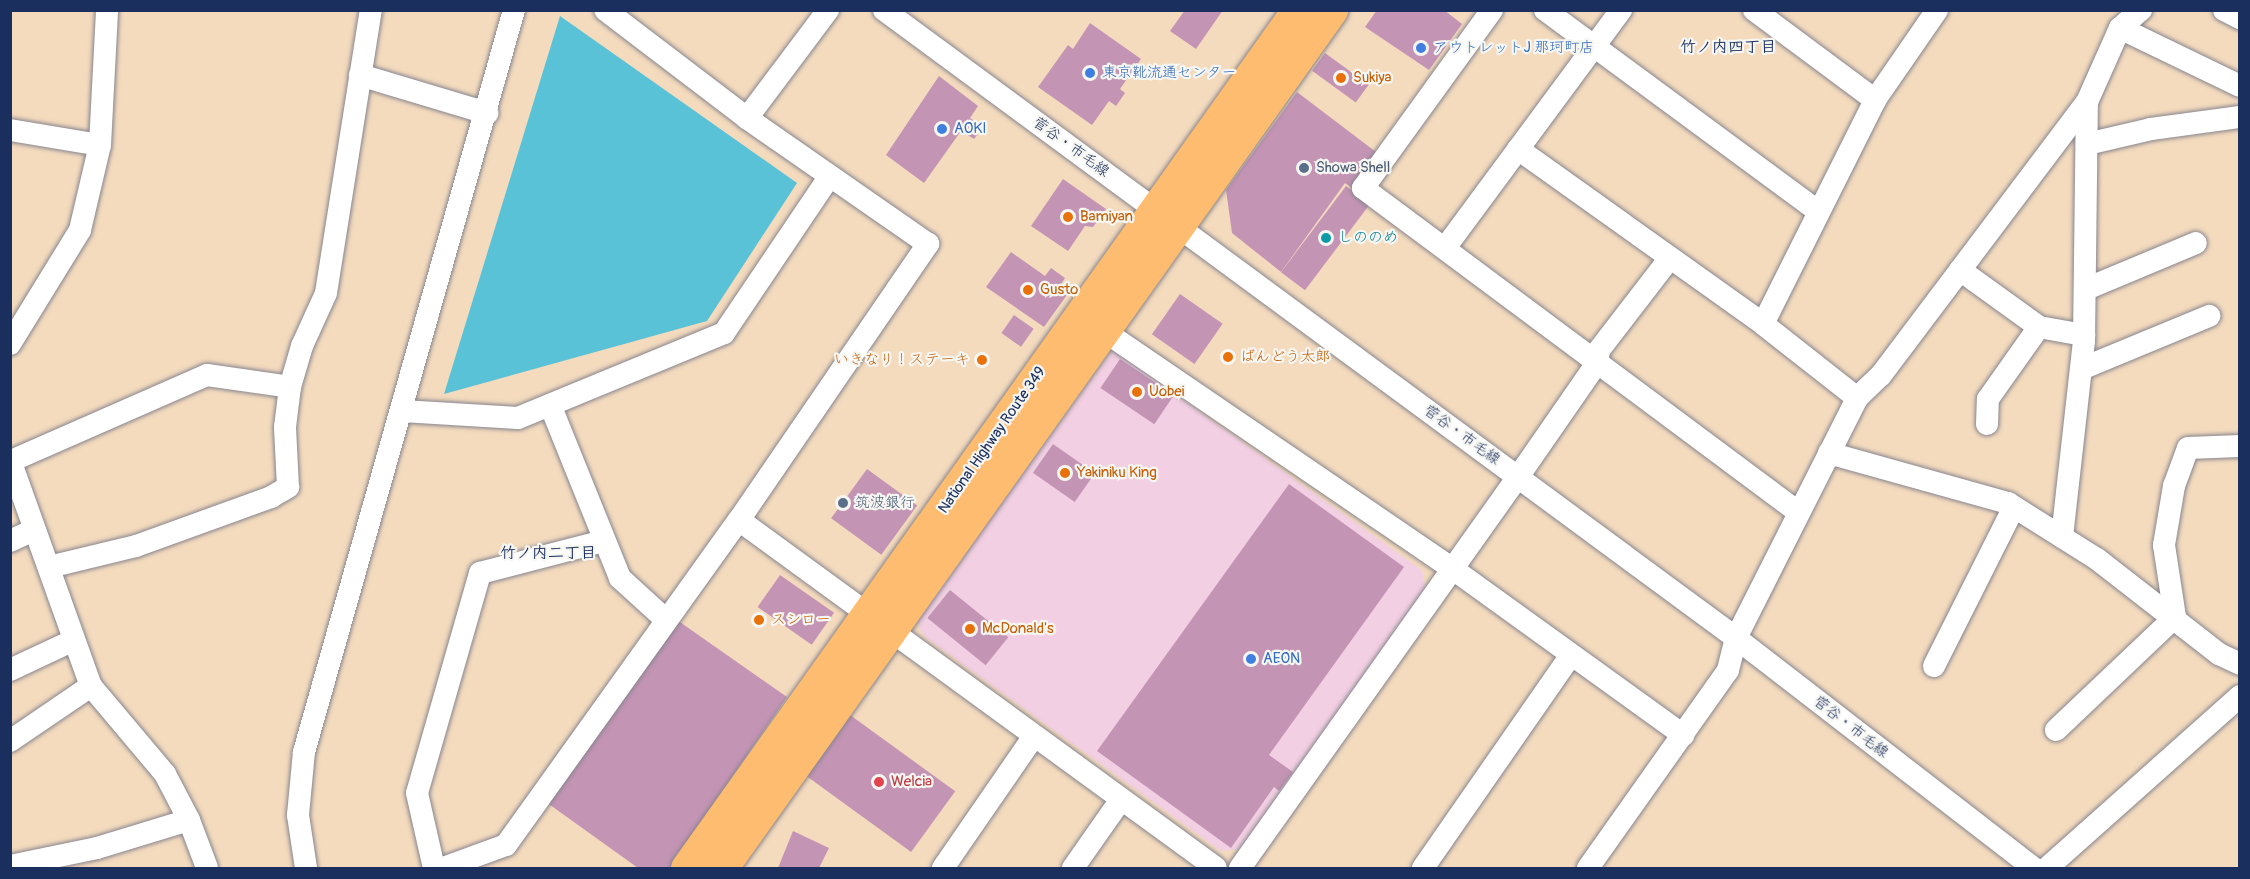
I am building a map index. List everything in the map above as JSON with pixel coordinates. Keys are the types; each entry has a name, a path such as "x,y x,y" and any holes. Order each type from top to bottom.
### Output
{"highway":[{"name":"National Highway Route 349","path":"687,868 1104,331 1168,219 1298,10"},
{"name":"National Highway Route 349","path":"720,868 878,623 1168,219 1331,10"}],"street":[{"path":"10,344 80,230 100,145 106,10"},
{"path":"49,567 136,546 271,498 288,488 285,427 290,387 302,346 326,293 371,10"},
{"path":"306,868 298,815 304,752 487,113 514,10"},
{"path":"443,868 506,845 739,520 928,244 747,118 605,10"},
{"path":"747,118 828,10"},
{"name":"菅谷・市毛線","path":"884,10 1736,638 2007,861 2034,868"},
{"path":"1492,10 1363,188 1798,512"},
{"path":"1545,10 1819,212"},
{"path":"1445,248 1621,10"},
{"path":"1754,10 1875,100"},
{"path":"1763,324 1875,100 1937,10"},
{"path":"1588,868 1728,670 1736,638 1857,398 1881,375 2087,102 2120,28 2141,10"},
{"path":"2224,10 2240,18"},
{"path":"2120,28 2240,86"},
{"path":"360,75 487,113"},
{"path":"2062,537 2084,335 2087,102"},
{"path":"2087,144 2151,129 2240,117"},
{"path":"10,130 100,145"},
{"path":"1518,149 1763,324 1857,398"},
{"path":"402,411 518,418 551,407 724,333 830,176"},
{"path":"2086,289 2196,243"},
{"path":"1240,868 1518,477 1596,363 1599,350 1669,259"},
{"path":"1960,270 2039,327 2084,335"},
{"path":"2081,369 2209,316"},
{"path":"1987,424 1988,399 2039,327"},
{"path":"1104,331 1453,569 1683,735"},
{"path":"207,868 189,820 165,774 91,686 72,641 49,567 11,461 207,375 290,387"},
{"path":"551,407 620,578 666,620"},
{"path":"2175,617 2164,545 2174,486 2188,448 2240,446"},
{"path":"1829,453 2014,507 2062,537 2175,617 2218,654 2240,664"},
{"path":"1934,666 2014,507"},
{"path":"739,520 1120,801 1216,868"},
{"path":"10,541 34,530"},
{"path":"434,868 417,793 480,573 604,541"},
{"path":"2056,730 2175,617"},
{"path":"10,670 72,641"},
{"path":"1428,867 1571,655"},
{"path":"10,741 91,686"},
{"path":"2047,868 2240,696"},
{"path":"943,868 1034,736"},
{"path":"1073,868 1120,801"},
{"path":"10,866 97,848 189,820"}],"shaded area":[{"path":"1113,350 1422,570 1426,591 1244,849 1221,851 925,637 919,628 918,617"}],"water":[{"path":"560,16 797,183 707,321 444,394"}],"building":[{"path":"1185,10 1223,10 1196,49 1170,31"},
{"name":"アウトレットJ 那珂町店","path":"1377,10 1444,10 1462,24 1429,70 1365,27"},
{"name":"東京靴流通センター","path":"1090,23 1141,59 1120,89 1125,93 1116,106 1109,101 1092,125 1038,87 1068,45 1073,49"},
{"name":"Sukiya","path":"1325,53 1369,85 1356,103 1312,71"},
{"name":"AOKI","path":"939,76 978,106 970,118 983,127 974,139 961,131 924,183 886,155"},
{"name":"Showa Shell","path":"1297,92 1376,152 1352,188 1345,183 1281,272 1232,233 1226,190"},
{"name":"Bamiyan","path":"1063,179 1106,209 1093,227 1085,226 1068,251 1031,226"},
{"name":"しののめ","path":"1346,186 1370,204 1305,290 1281,272"},
{"name":"Gusto","path":"1011,252 1045,276 1051,268 1065,278 1060,286 1069,292 1044,327 986,287"},
{"path":"1180,294 1223,324 1194,364 1152,334"},
{"path":"1014,315 1034,329 1021,347 1001,333"},
{"name":"Uobei","path":"1120,359 1174,395 1154,424 1100,388"},
{"name":"Yakiniku King","path":"1053,444 1095,473 1075,502 1033,473"},
{"path":"867,469 917,505 881,555 831,518"},
{"name":"AEON","path":"1289,484 1404,567 1269,755 1293,772 1279,791 1274,787 1231,848 1097,751"},
{"path":"780,575 834,613 812,645 758,607"},
{"name":"McDonald's","path":"950,590 1008,637 986,665 927,618"},
{"path":"677,620 787,697 670,868 638,868 546,802"},
{"name":"Welcia","path":"846,712 955,791 911,852 802,773"},
{"path":"793,831 829,848 819,868 778,868"}],"place":[{"name":"アウトレットJ 那珂町店","path":"1421,48"},
{"name":"東京靴流通センター","path":"1090,73"},
{"name":"Sukiya","path":"1341,78"},
{"name":"AOKI","path":"942,129"},
{"name":"Showa Shell","path":"1304,168"},
{"name":"Bamiyan","path":"1068,217"},
{"name":"しののめ","path":"1326,238"},
{"name":"Gusto","path":"1028,290"},
{"name":"ばんどう太郎","path":"1228,357"},
{"name":"いきなり！ステーキ","path":"982,360"},
{"name":"Uobei","path":"1137,392"},
{"name":"Yakiniku King","path":"1065,473"},
{"name":"筑波銀行","path":"843,503"},
{"name":"スシロー","path":"759,620"},
{"name":"McDonald's","path":"970,629"},
{"name":"AEON","path":"1251,659"},
{"name":"Welcia","path":"879,782"}],"district":[{"name":"竹ノ内四丁目","path":"1728,47"},
{"name":"竹ノ内二丁目","path":"548,553"}]}
